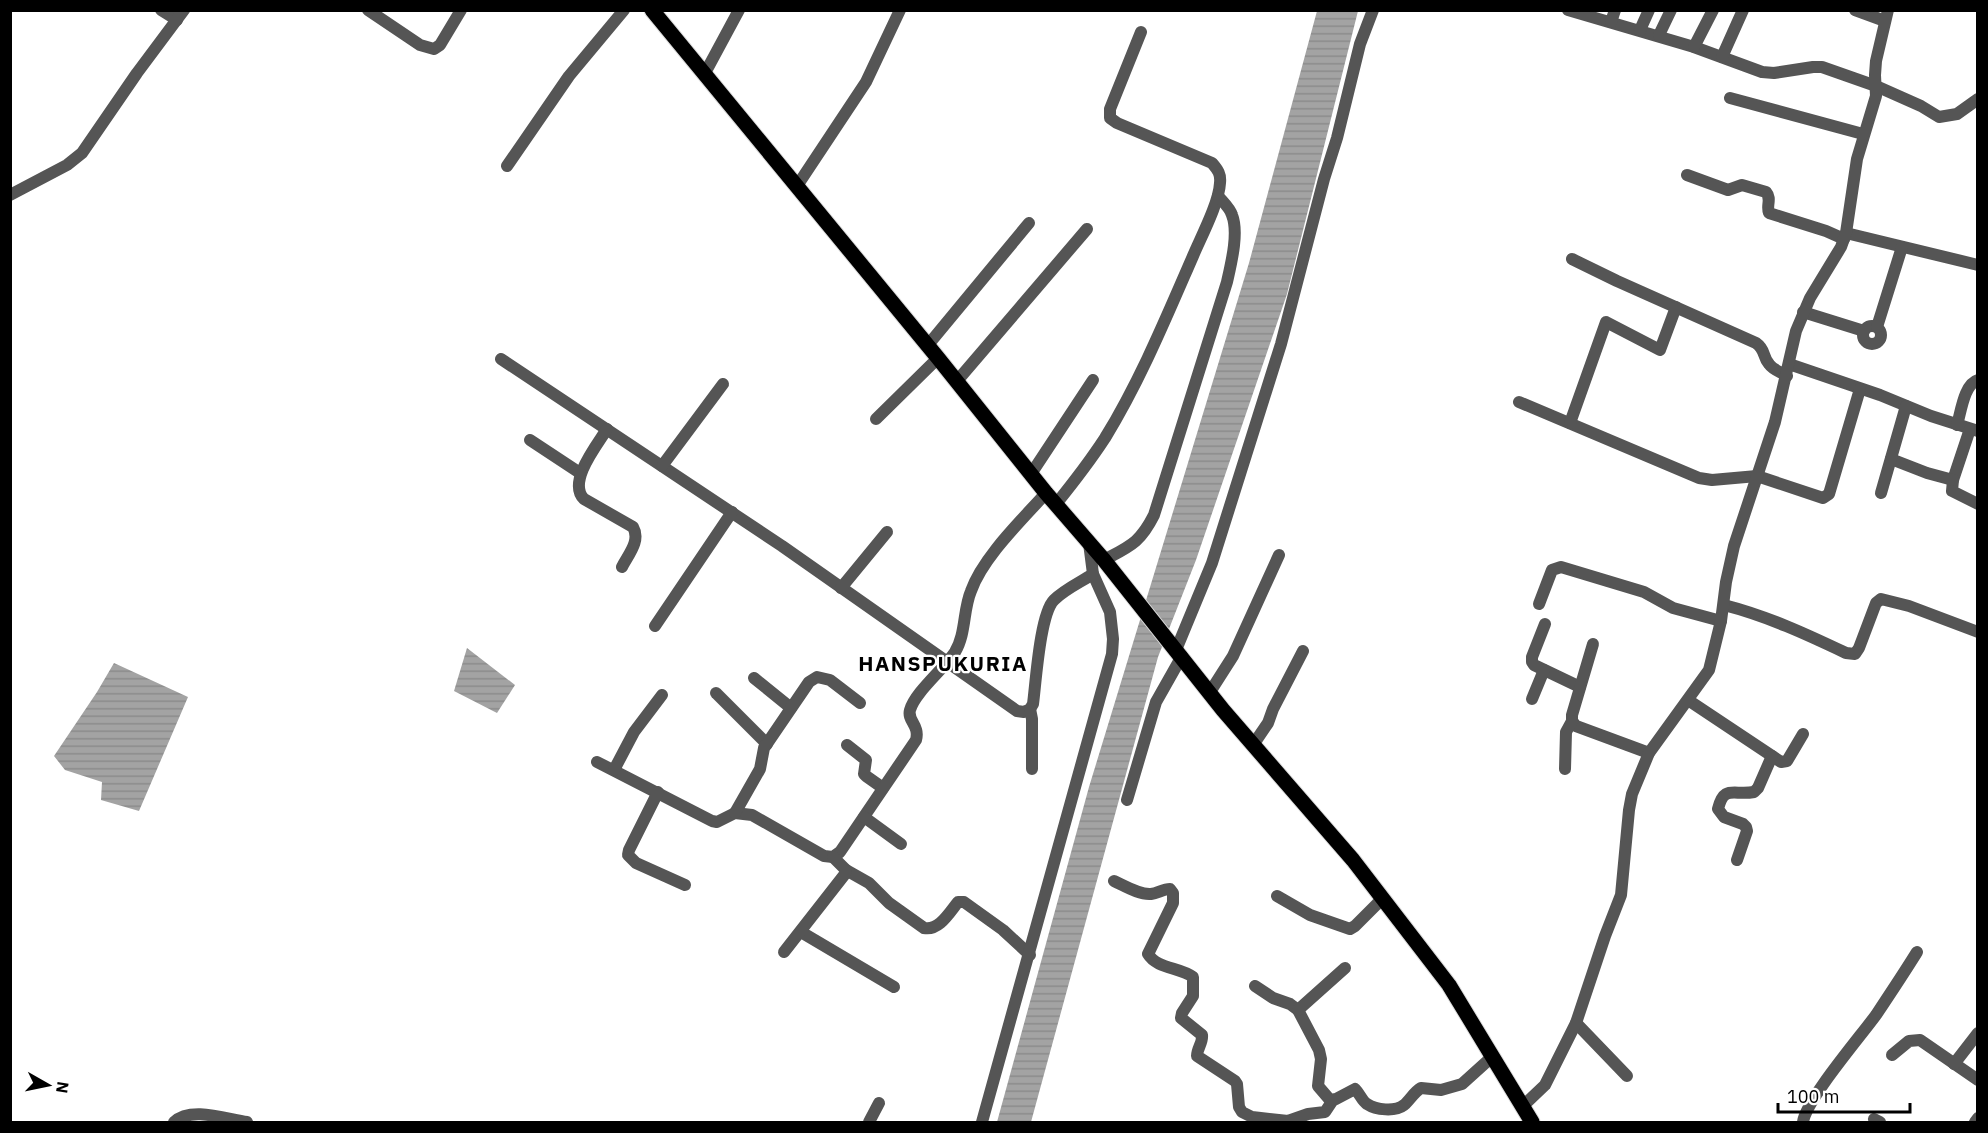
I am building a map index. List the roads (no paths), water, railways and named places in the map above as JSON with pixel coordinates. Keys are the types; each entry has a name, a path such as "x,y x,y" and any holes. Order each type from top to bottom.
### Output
{"main road":[{"path":"652,10 1253,745 1353,860 1449,985 1532,1122"}],"street":[{"path":"10,195 67,165 82,153 180,15 161,10"},
{"path":"368,10 420,45 434,49 440,45 461,10"},
{"path":"507,166 569,76 624,10"},
{"path":"704,75 739,10"},
{"path":"797,186 866,82 900,10"},
{"path":"1127,800 1156,702 1212,563 1281,344 1324,179 1340,130 1360,44 1373,10"},
{"path":"1568,10 1613,16 1640,30 1694,46 1749,68 1774,73 1822,67 1921,105 1939,117 1957,114 1977,99"},
{"path":"1640,30 1649,10"},
{"path":"1659,35 1671,10"},
{"path":"1694,46 1713,10"},
{"path":"1722,57 1743,10"},
{"path":"1522,1107 1545,1085 1576,1023 1621,895 1632,794 1649,753 1709,670 1721,621 1734,546 1758,476 1788,370 1796,331 1803,312 1845,236 1857,159 1863,134 1874,107 1876,61 1886,16 1855,10"},
{"path":"833,857 840,852 916,740 918,733 909,711 925,687 957,650 974,583 1002,543 1077,478 1105,437 1140,375 1218,196 1219,171 1212,163 1110,118 1110,109 1141,32"},
{"path":"1730,98 1863,134"},
{"path":"1687,175 1728,190 1742,185 1766,192 1769,199 1767,209 1769,213 1826,231 1977,265"},
{"path":"1104,560 1133,545 1145,532 1154,515 1227,282 1233,255 1234,227 1232,214 1218,196"},
{"path":"928,345 1029,223"},
{"path":"957,381 1087,229"},
{"path":"1803,312 1864,331 1868,327 1877,327 1902,247"},
{"path":"1572,259 1756,343 1762,348 1772,368 1860,389 1974,430 1953,480 1952,491 1977,504"},
{"path":"1570,423 1606,322 1660,350 1676,307"},
{"path":"876,419 938,358"},
{"path":"501,359 732,512 1010,707 1024,712 1033,704 1039,650 1048,608 1059,596 1093,574"},
{"path":"1031,474 1093,380"},
{"path":"1957,424 1968,387 1977,380"},
{"path":"662,466 723,384"},
{"path":"1519,402 1706,480 1758,476 1827,498 1860,389"},
{"path":"1881,493 1906,405"},
{"path":"607,429 580,473 578,487 579,494 584,499 633,527 636,531 634,544 622,567"},
{"path":"530,440 580,473"},
{"path":"1891,459 1953,480"},
{"path":"655,626 732,512"},
{"path":"840,588 887,531"},
{"path":"982,1122 1112,654 1110,612 1093,574 1089,543"},
{"path":"1210,692 1233,656 1279,555"},
{"path":"1539,604 1552,570 1561,567 1644,592 1673,608 1721,621"},
{"path":"1724,605 1747,611 1797,630 1846,653 1855,654 1876,603 1881,599 1909,606 1977,632"},
{"path":"1545,624 1532,662 1580,687"},
{"path":"1565,769 1566,732 1572,721 1593,644"},
{"path":"1253,745 1268,723 1303,651"},
{"path":"1532,699 1544,669"},
{"path":"735,813 760,769 764,748 809,682 817,677 830,680 860,703"},
{"path":"754,678 791,708"},
{"path":"716,693 767,744"},
{"path":"614,770 634,732 662,695"},
{"path":"1688,699 1781,762 1787,761 1803,734"},
{"path":"1030,709 1032,769"},
{"path":"1572,721 1576,726 1649,753"},
{"path":"846,745 864,758 866,763 864,774 883,788"},
{"path":"1737,860 1747,831 1743,824 1720,814 1718,809 1720,798 1727,793 1754,792 1772,756"},
{"path":"597,762 717,822 735,813 752,815 824,856 833,857 846,870 869,883 889,903 924,928 937,927 958,903 964,902 1003,930 1030,955"},
{"path":"658,792 628,855 636,863 685,885"},
{"path":"864,817 901,844"},
{"path":"784,952 846,874 846,870"},
{"path":"1114,881 1144,894 1165,889 1170,889 1173,893 1173,903 1148,954 1162,964 1193,977 1193,996 1181,1018 1202,1035 1203,1039 1197,1056 1237,1084 1239,1107 1242,1112 1252,1117 1288,1121 1308,1114 1324,1118 1333,1100 1355,1089 1364,1102 1370,1106 1396,1109 1403,1106 1421,1088 1441,1090 1462,1084 1493,1056"},
{"path":"1277,896 1310,915 1350,929 1383,898"},
{"path":"801,932 894,987"},
{"path":"1803,1122 1821,1088 1876,1014 1917,952"},
{"path":"1298,1010 1346,968"},
{"path":"1255,986 1298,1010 1319,1050 1321,1059 1318,1086 1330,1100 1333,1100"},
{"path":"1576,1023 1627,1076"},
{"path":"1954,1064 1977,1033"},
{"path":"1892,1055 1909,1041 1920,1040 1977,1080"},
{"path":"869,1122 879,1103"},
{"path":"174,1122 180,1117 201,1115 248,1122"},
{"path":"1975,1122 1977,1118"}],"district":[{"name":"HANSPUKURIA","path":"943,663"}]}
